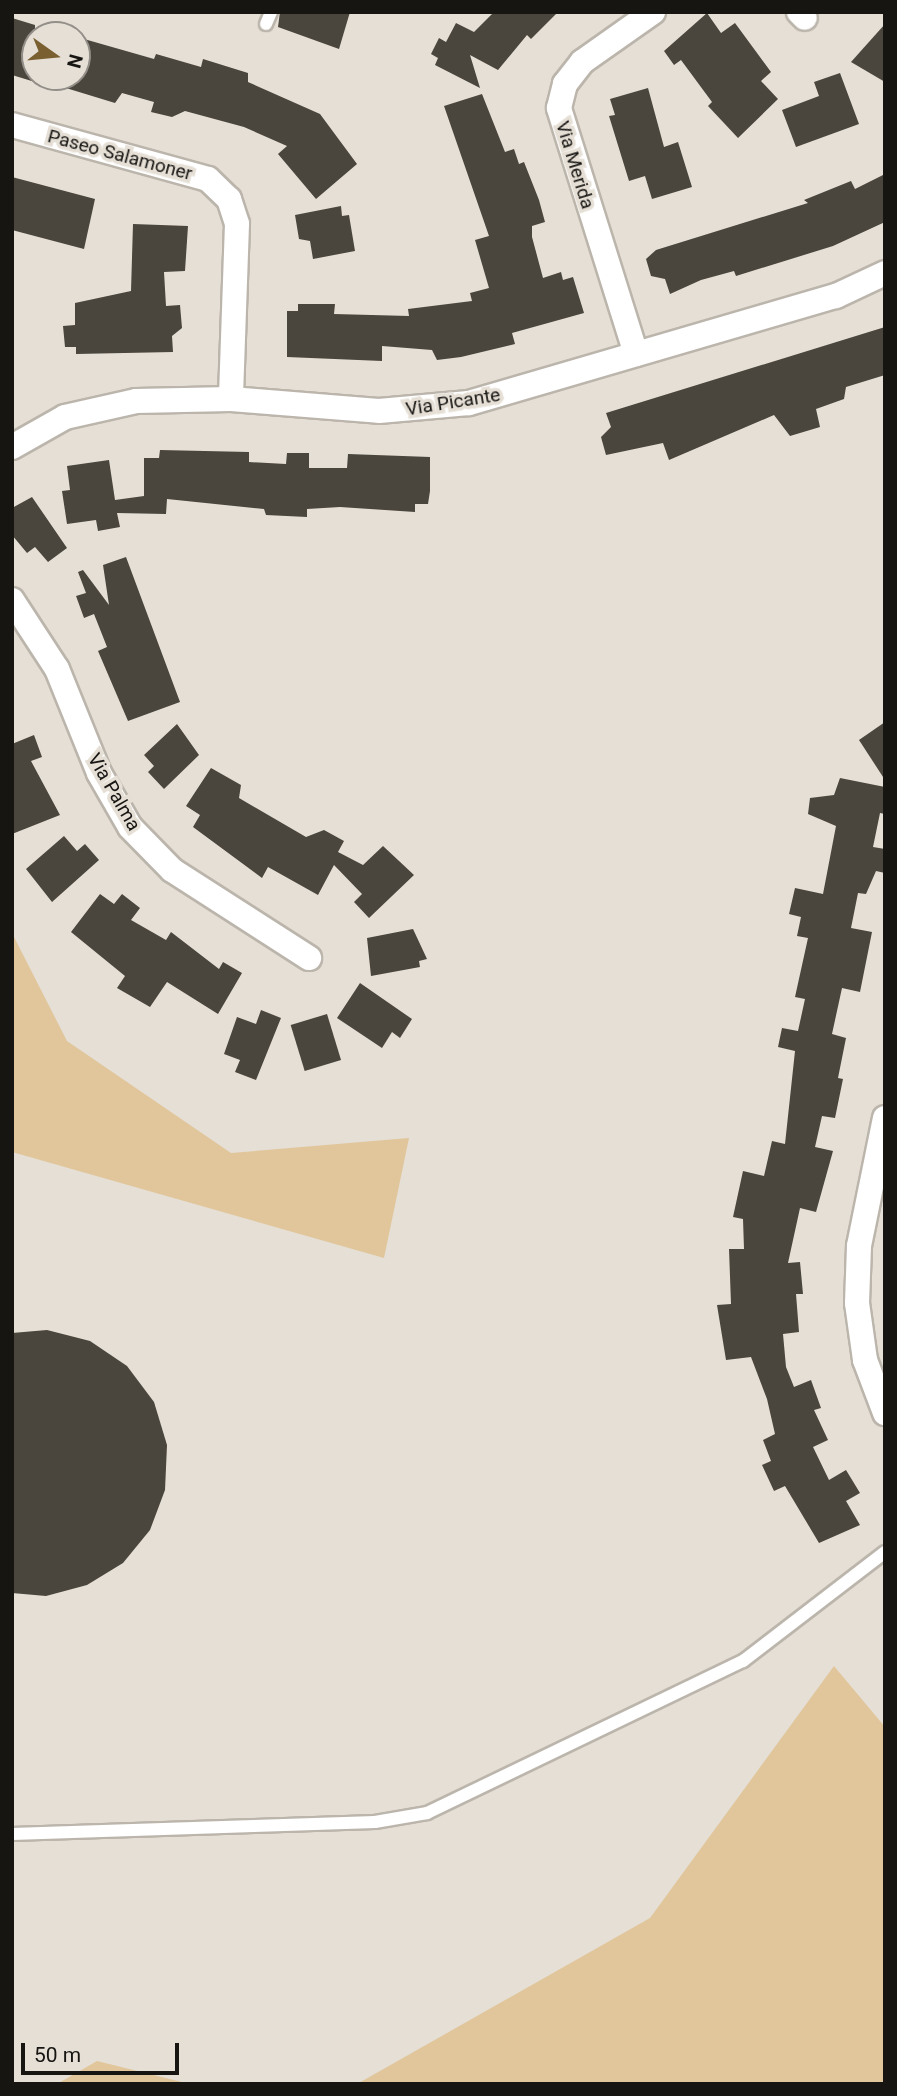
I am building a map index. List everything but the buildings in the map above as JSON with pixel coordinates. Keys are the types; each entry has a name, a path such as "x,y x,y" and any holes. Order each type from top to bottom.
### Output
{"street":[{"name":"Via Merida","path":"636,354 559,108 572,72 653,12"},
{"name":"Paseo Salamoner","path":"12,125 208,179 229,199 237,224 231,399"},
{"name":"Via Picante","path":"12,447 65,417 111,404 231,399 379,411 437,408 836,296 885,273"},
{"name":"Via Palma","path":"12,600 57,669 99,773 130,827 172,870 309,958"},
{"path":"885,1118 859,1246 857,1303 865,1360 885,1413"}],"lane":[{"path":"12,1834 375,1822 428,1813 743,1661 885,1552"}],"shaded area":[{"path":"12,933 67,1041 231,1153 409,1138 384,1258 12,1152"},
{"path":"834,1666 885,1727 885,2084 357,2084 650,1918"},
{"path":"97,2061 190,2084 57,2084"}]}
